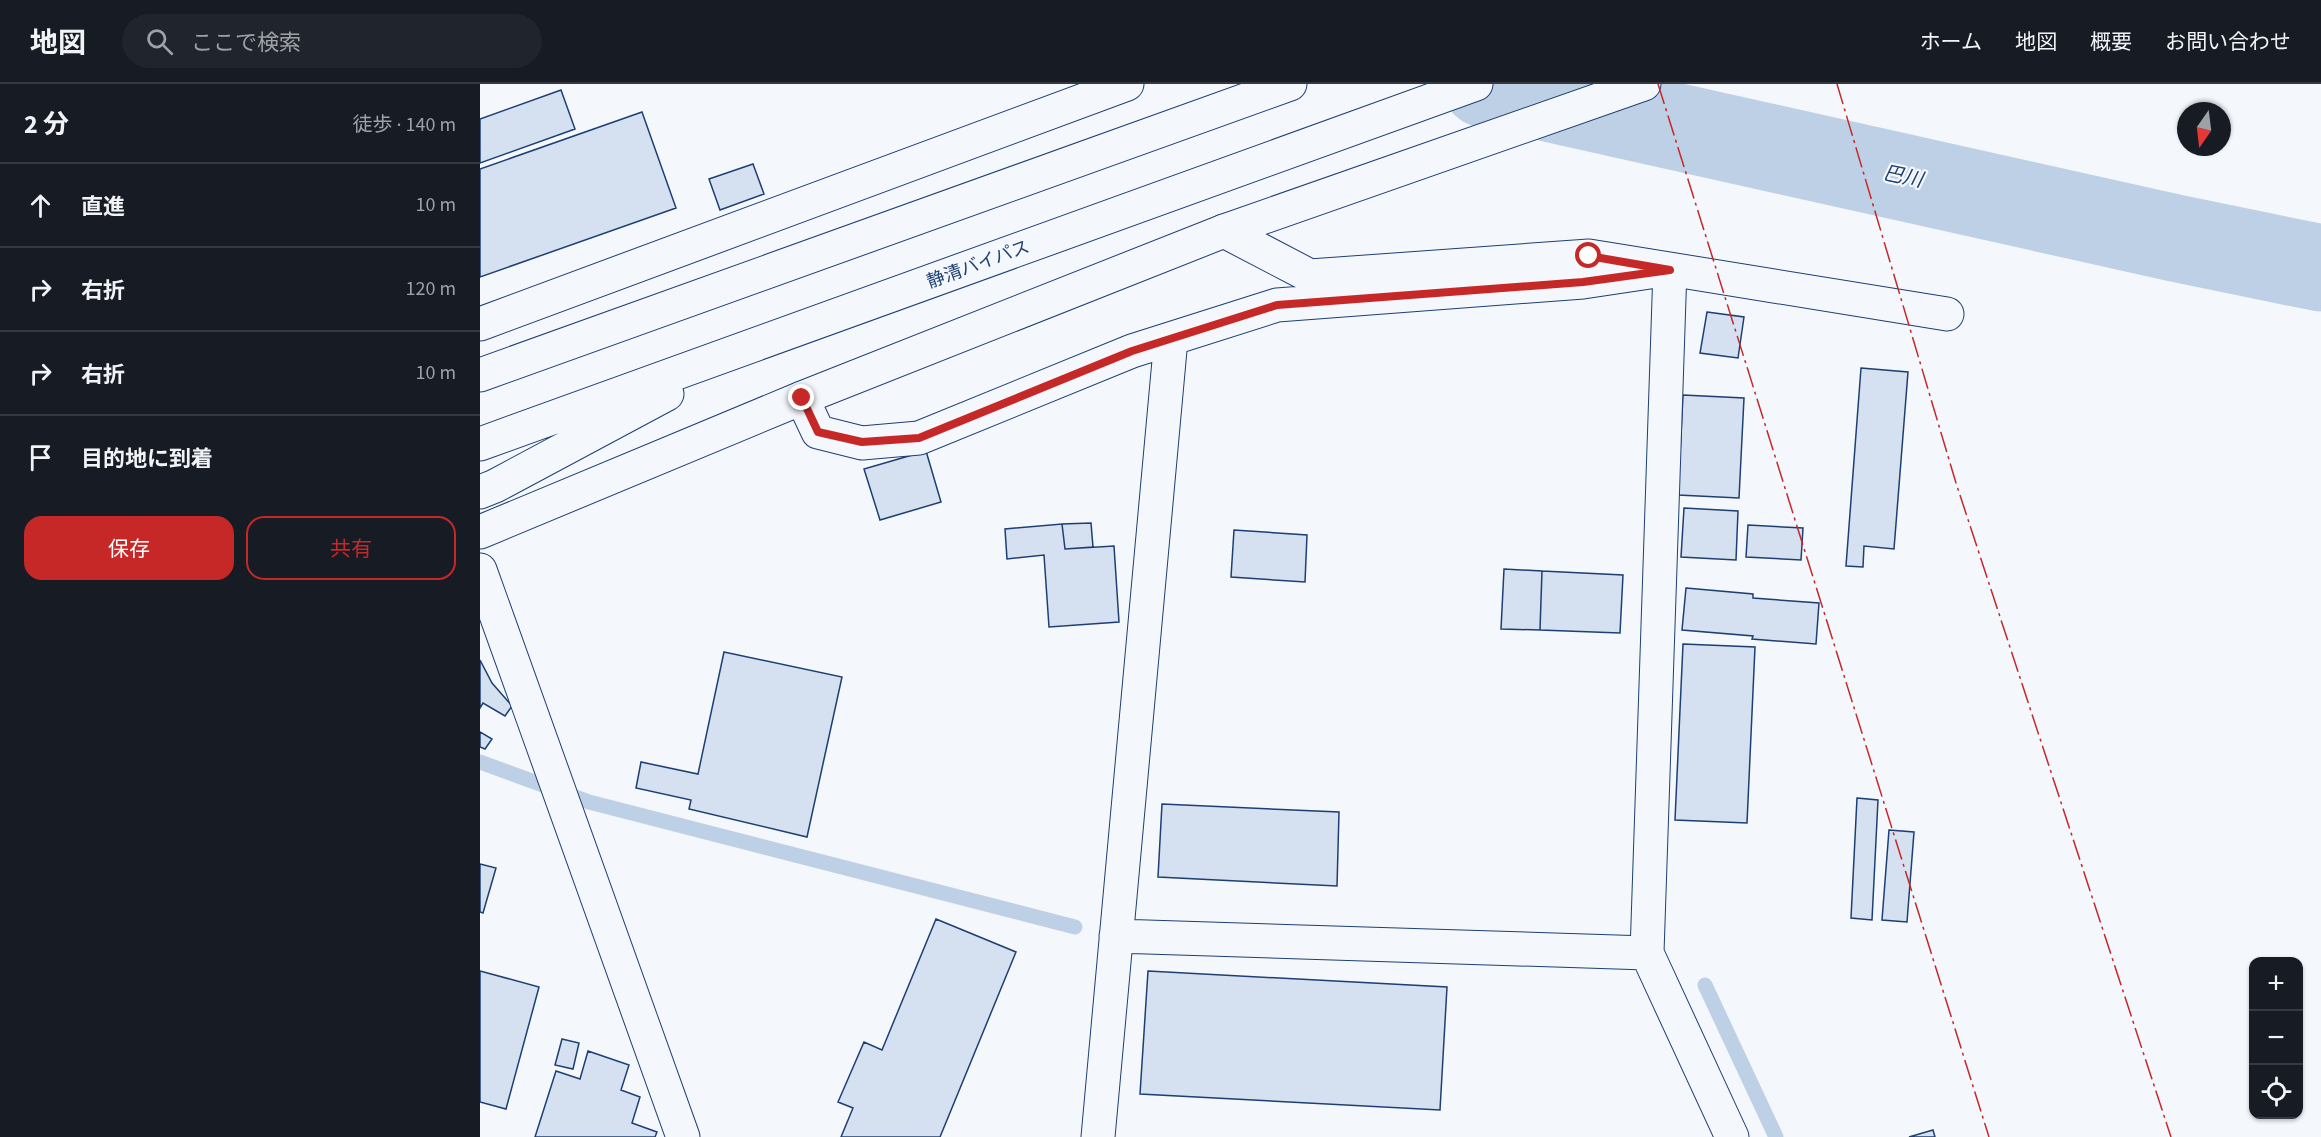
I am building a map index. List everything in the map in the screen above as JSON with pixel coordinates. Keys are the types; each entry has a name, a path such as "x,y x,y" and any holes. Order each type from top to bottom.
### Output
{"main road":[{"path":"480,324 1127,84"},
{"path":"480,375 1290,84"},
{"name":"静清バイパス","path":"480,444 1476,84"},
{"path":"480,532 802,398 1224,231 1644,84"},
{"path":"1224,231 1310,276 1589,256 1947,314"},
{"path":"802,398 818,432 862,442 919,438 1132,351 1277,305 1583,282 1670,270"},
{"path":"1670,270 1647,953 1732,1137"},
{"path":"480,362 696,298"},
{"path":"480,492 772,338"},
{"path":"1098,1137 1171,339"},
{"path":"480,570 683,1137"},
{"path":"1116,936 1647,953"}],"building":[{"path":"561,90 575,129 480,163 480,119"},
{"path":"642,112 676,208 480,277 480,169"},
{"path":"753,164 764,194 720,210 709,179"},
{"path":"1707,312 1744,317 1738,358 1700,353"},
{"path":"1861,368 1908,372 1894,549 1864,546 1863,567 1846,566"},
{"path":"1683,395 1744,398 1739,498 1678,495"},
{"path":"926,451 941,502 880,520 864,469"},
{"path":"1684,508 1738,511 1736,560 1681,557"},
{"path":"1091,523 1093,547 1065,549 1062,524"},
{"path":"1062,524 1065,549 1114,546 1119,622 1049,627 1044,555 1007,559 1005,529"},
{"path":"1748,525 1803,528 1801,560 1746,557"},
{"path":"1234,530 1307,535 1305,582 1231,577"},
{"path":"1504,569 1542,571 1540,630 1501,629"},
{"path":"1542,571 1623,575 1620,633 1540,630"},
{"path":"1686,588 1753,594 1753,598 1819,603 1816,644 1682,630"},
{"path":"1683,644 1755,647 1747,823 1675,820"},
{"path":"724,652 842,677 807,837 689,809 691,800 636,788 641,762 698,774"},
{"path":"480,660 492,683 512,706 505,716 483,703 480,708"},
{"path":"480,732 492,739 485,749 480,747"},
{"path":"1857,798 1878,800 1872,920 1851,918"},
{"path":"1162,804 1339,812 1337,886 1158,877"},
{"path":"1889,830 1914,832 1907,922 1882,920"},
{"path":"480,864 496,868 483,913 480,912"},
{"path":"936,919 1016,952 940,1137 841,1137 853,1108 838,1102 864,1042 882,1050"},
{"path":"480,971 539,987 506,1109 480,1102"},
{"path":"1148,971 1447,987 1440,1110 1140,1094"},
{"path":"562,1039 579,1043 573,1069 555,1065"},
{"path":"588,1051 629,1065 621,1090 640,1097 632,1123 657,1132 655,1137 535,1137 556,1071 580,1079"},
{"path":"1933,1130 1935,1137 1909,1137"}],"waterway":[{"name":"巴川","path":"1485,84 2175,238 2321,268"},
{"path":"480,762 589,802 1075,927"},
{"path":"1705,985 1776,1137"}],"power":[{"path":"1658,84 1989,1137"},
{"path":"1837,84 1956,483 2171,1137"}],"route":[{"path":"802,398 818,432 862,442 919,438 1132,351 1277,305 1583,282 1670,270 1589,256"}]}
